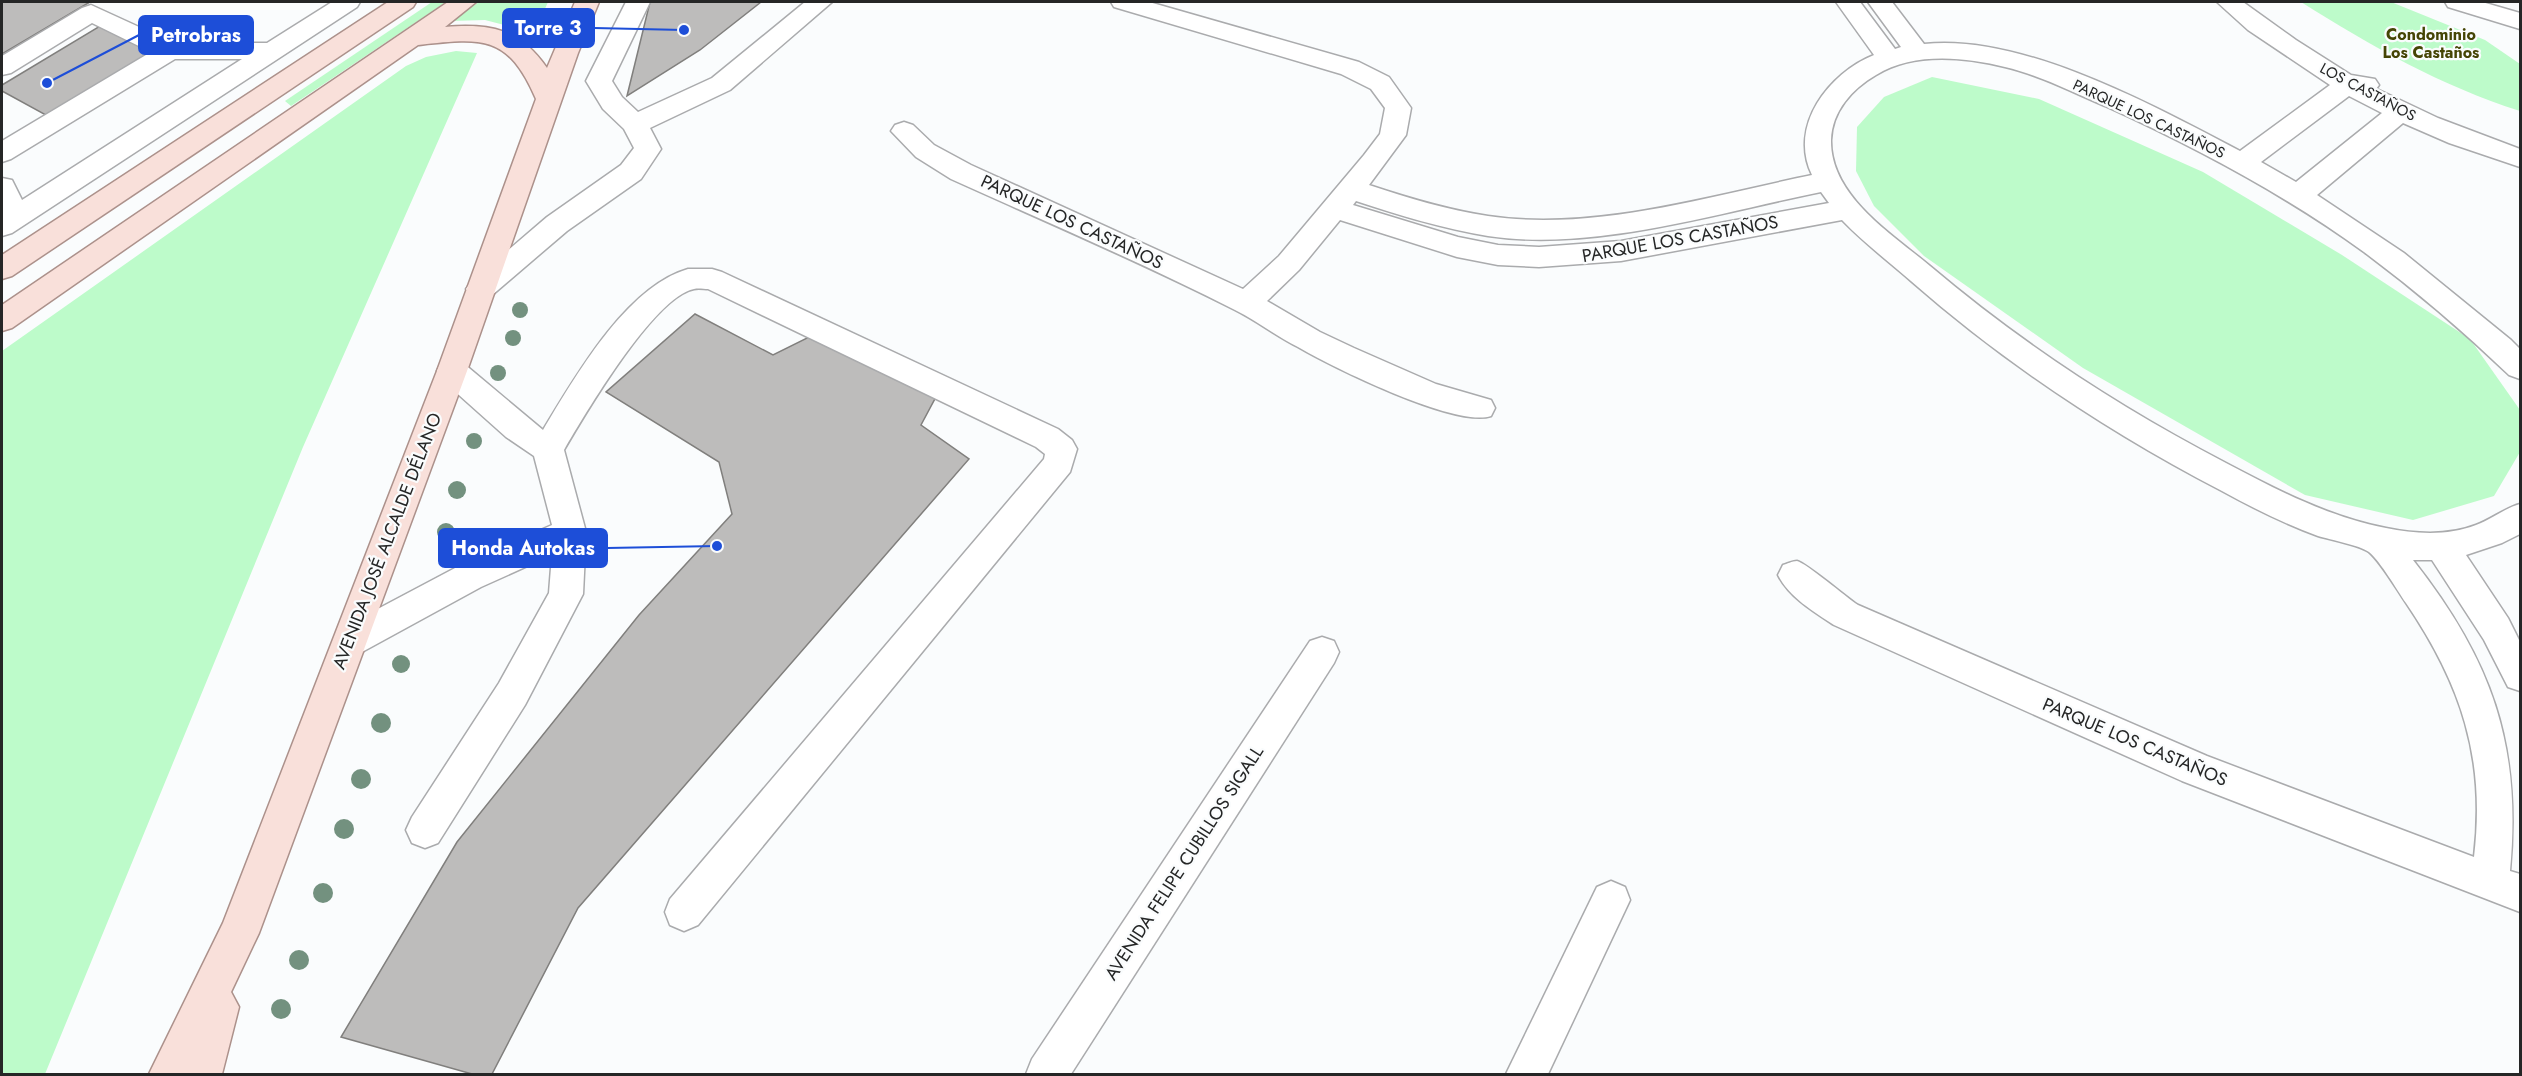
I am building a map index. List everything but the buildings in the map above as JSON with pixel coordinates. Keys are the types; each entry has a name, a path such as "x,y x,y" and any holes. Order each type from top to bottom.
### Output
{"main road":[{"path":"2,268 404,2"},
{"path":"2,320 464,2"},
{"name":"AVENIDA JOSÉ ALCALDE DÉLANO","path":"170,1074 239,933 452,371 565,52 587,2"},
{"path":"412,38 470,33 509,42 529,57 549,99"},
{"path":"201,1074 239,933"}],"street":[{"path":"2,186 8,221 348,2"},
{"path":"613,2 614,21 621,37"},
{"path":"481,289 549,230 631,172 648,150 635,124 612,103 599,81 638,2"},
{"path":"635,124 721,84 820,2"},
{"path":"1123,2 1278,45 1350,68 1380,83 1388,91 1398,108 1396,127 1374,161 1289,263 1247,303"},
{"path":"1848,2 1889,58"},
{"path":"1880,2 1917,52"},
{"name":"LOS CASTAÑOS","path":"2229,2 2266,31 2347,85 2472,118 2520,136"},
{"name":"LOS CASTAÑOS","path":"2260,2 2399,99 2474,142 2520,158"},
{"path":"2457,2 2520,21"},
{"path":"2,67 91,13 170,51 274,51"},
{"path":"2,153 170,51"},
{"name":"PARQUE LOS CASTAÑOS","path":"2520,367 2432,289 2349,228 2297,196 2241,163 2153,118 2034,68 1976,54 1944,51 1917,52 1889,58 1859,72 1837,94 1827,108 1817,139 1819,156 1828,181 1850,209 1933,285 1998,337 2072,390 2143,433 2275,503 2332,526 2379,541 2442,547 2486,537 2520,517"},
{"name":"PARQUE LOS CASTAÑOS","path":"2241,163 2347,85"},
{"path":"2297,196 2399,99"},
{"name":"PARQUE LOS CASTAÑOS","path":"904,131 925,151 961,172 1247,303 1309,340 1342,356 1425,392 1457,404 1480,408"},
{"name":"PARQUE LOS CASTAÑOS","path":"1343,199 1402,206 1478,224 1567,229 1629,222 1828,181"},
{"name":"PARQUE LOS CASTAÑOS","path":"1343,199 1447,245 1498,255 1539,257 1581,256 1621,251 1850,209"},
{"path":"424,830 512,694 566,594 570,532 549,448 577,399 640,316 665,292 687,279 712,279 1047,438 1061,448 1059,463 684,912"},
{"path":"452,371 517,428 549,448"},
{"path":"350,641 469,577 570,532"},
{"name":"PARQUE LOS CASTAÑOS","path":"1795,575 1823,600 1870,627 2184,764 2505,886 2498,830 2496,779 2490,741 2479,701 2466,668 2447,634 2416,587 2379,541"},
{"path":"2442,547 2496,629 2520,676"},
{"name":"AVENIDA FELIPE CUBILLOS SIGALL","path":"1047,1074 1322,652"},
{"path":"1527,1074 1611,900"}],"green space":[{"path":"432,2 446,2 291,106 285,101"},
{"path":"479,2 548,2 536,29 532,32 485,20 451,21"},
{"path":"2301,2 2391,2 2485,40 2520,64 2520,111 2462,90 2407,64"},
{"path":"456,51 477,53 303,447 45,1074 2,1074 2,351 406,66 426,57"},
{"path":"1932,77 2039,99 2203,172 2342,255 2470,339 2520,410 2520,452 2494,496 2413,520 2305,495 2083,368 1924,256 1874,206 1856,171 1857,127 1884,97"}],"place":[{"name":"Torre 3","path":"684,30"},
{"name":"Petrobras","path":"47,83"},
{"name":"Honda Autokas","path":"717,546"}],"district":[{"name":"Condominio Los Castaños","path":"2431,43"}]}
